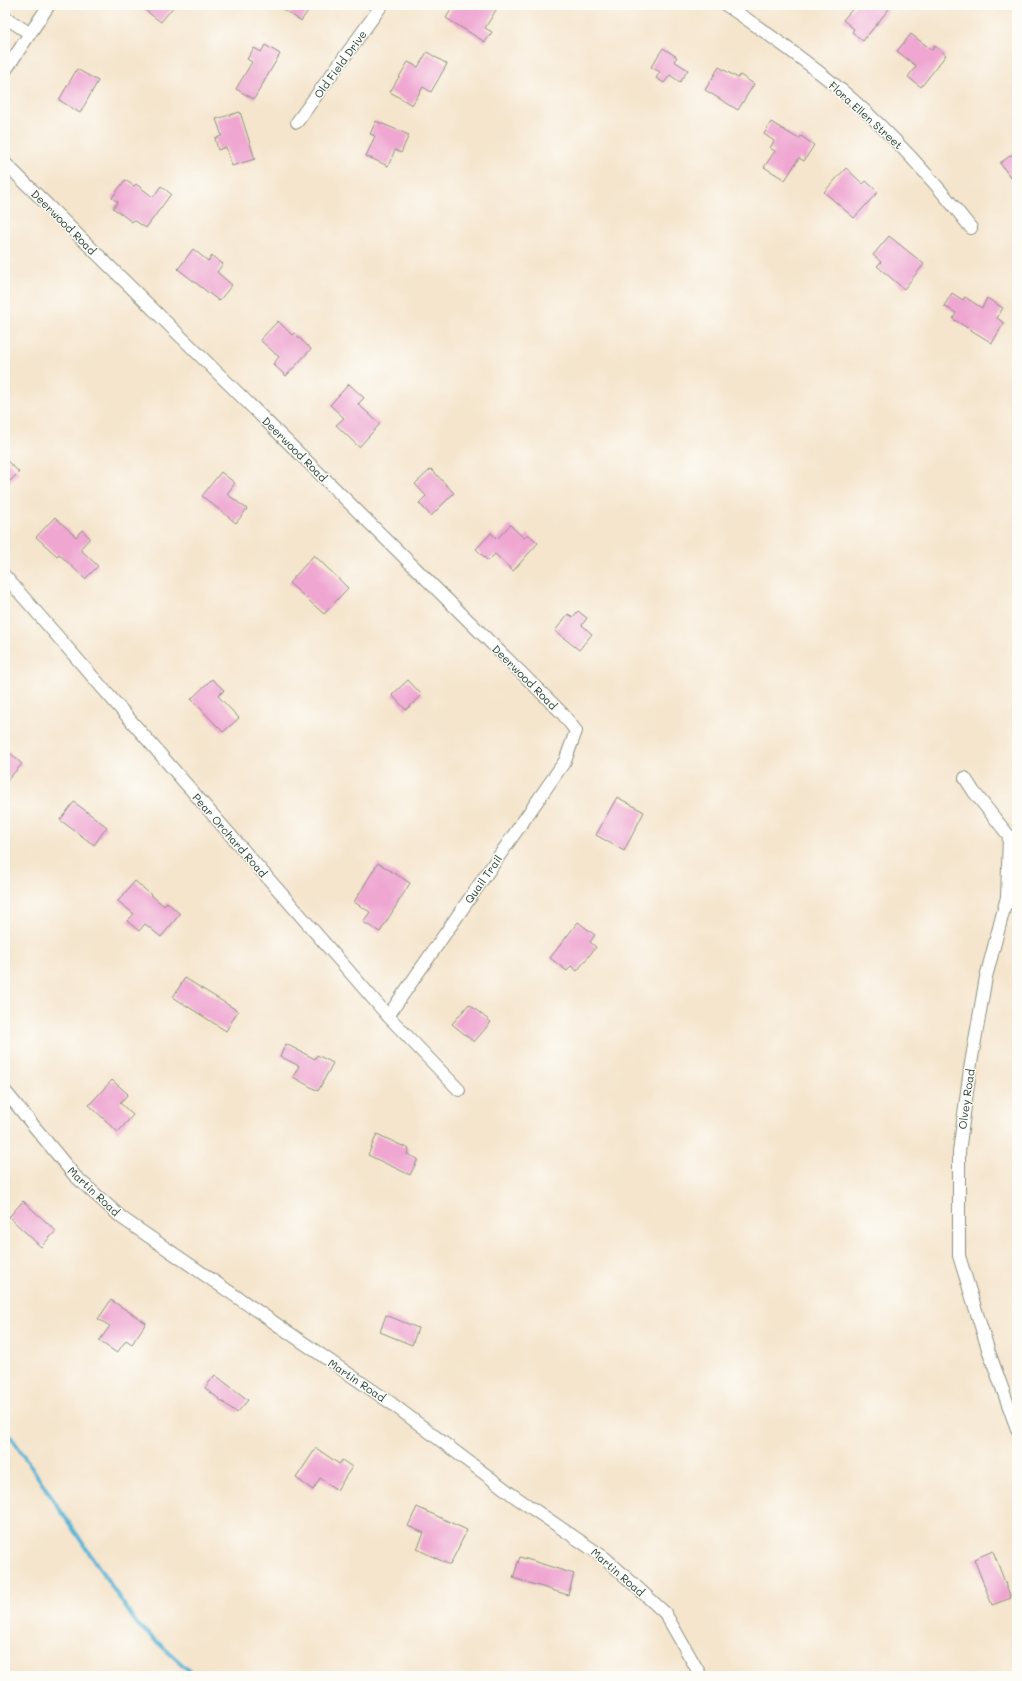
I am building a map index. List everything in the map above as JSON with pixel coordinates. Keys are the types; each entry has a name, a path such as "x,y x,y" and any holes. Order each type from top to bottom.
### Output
{"street":[{"path":"5,71 49,5"},
{"name":"Old Field Drive","path":"297,122 382,5"},
{"name":"Flora Ellen Street","path":"726,5 769,34 852,100 910,155 940,189 971,228"},
{"path":"5,17 29,33"},
{"name":"Deerwood Road","path":"5,163 562,713 576,731 573,739"},
{"name":"Pear Orchard Road","path":"5,576 388,1016 460,1090"},
{"name":"Quail Trail","path":"388,1016 565,761 573,739"},
{"name":"Olvey Road","path":"965,778 974,792 1010,836 1007,897 986,977 970,1069 959,1152 959,1256 989,1352 1017,1429"},
{"path":"1007,897 1017,906"},
{"name":"Martin Road","path":"5,1091 75,1176 122,1218 391,1403 514,1496 605,1558 665,1613 701,1676"}],"building":[{"path":"138,5 175,5 161,22"},
{"path":"276,5 312,5 301,21"},
{"path":"454,5 499,5 485,28 492,32 485,42 446,18"},
{"path":"856,5 892,5 863,41 852,32 854,29 843,20"},
{"path":"911,34 932,50 935,46 946,55 921,87 908,77 916,66 897,51"},
{"path":"265,45 280,54 254,99 236,89 252,62 247,59 254,48 261,52"},
{"path":"663,48 677,57 674,61 688,70 680,82 670,75 664,83 656,78 660,72 651,67"},
{"path":"427,52 447,64 431,92 423,87 412,105 390,92 408,62 418,67"},
{"path":"719,67 738,78 740,75 754,84 738,110 705,90"},
{"path":"77,69 98,81 80,113 59,100"},
{"path":"240,112 255,159 232,166 226,147 218,150 215,138 222,136 216,119"},
{"path":"376,121 409,135 401,153 395,150 388,166 366,156 375,136 370,134"},
{"path":"771,122 799,139 801,136 814,145 804,161 799,158 785,180 764,167 775,151 770,148 774,141 764,134"},
{"path":"1017,151 1017,173 1011,178 1000,163"},
{"path":"846,168 863,184 866,181 878,192 854,218 824,192"},
{"path":"125,180 134,186 136,184 153,197 161,186 171,194 146,228 134,220 132,222 113,208 118,202 112,198"},
{"path":"889,236 924,264 904,289 877,266 881,262 873,255"},
{"path":"193,249 208,261 212,256 223,264 217,272 232,285 219,301 178,269"},
{"path":"952,293 963,300 965,297 982,308 987,298 1003,308 997,318 1004,323 992,343 953,319 956,313 944,306"},
{"path":"278,321 292,335 294,333 311,349 286,376 273,364 279,357 260,340"},
{"path":"349,384 364,398 358,404 380,424 359,447 336,425 344,418 330,405"},
{"path":"5,459 19,472 5,486"},
{"path":"431,469 454,493 431,516 419,503 426,496 415,484"},
{"path":"221,472 235,483 227,494 247,509 236,523 202,496"},
{"path":"55,517 76,537 82,530 90,538 80,549 98,566 85,579 59,554 57,556 36,537"},
{"path":"510,525 524,538 528,534 538,543 513,571 495,554 488,561 476,549 491,533 497,539"},
{"path":"314,555 348,588 324,614 289,583"},
{"path":"578,611 587,618 582,625 592,634 579,650 555,631 568,614 573,617"},
{"path":"212,679 224,690 218,696 239,718 223,732 191,699"},
{"path":"408,680 422,695 406,710 392,695"},
{"path":"5,748 22,764 5,783"},
{"path":"617,797 644,812 624,851 596,835"},
{"path":"74,802 107,827 94,845 60,820"},
{"path":"378,863 410,883 380,932 363,922 370,912 354,902"},
{"path":"135,881 164,906 167,902 180,914 161,937 145,924 139,931 127,921 134,914 118,901"},
{"path":"578,922 595,935 590,942 596,947 577,971 571,966 567,971 550,958"},
{"path":"185,978 238,1011 226,1031 173,997"},
{"path":"469,1004 491,1022 474,1042 452,1024"},
{"path":"286,1044 315,1059 317,1055 333,1063 318,1091 293,1077 299,1066 280,1056"},
{"path":"112,1080 128,1094 120,1103 133,1115 118,1132 89,1105"},
{"path":"377,1134 409,1149 407,1154 418,1159 410,1175 368,1155"},
{"path":"23,1201 56,1231 41,1247 9,1217"},
{"path":"111,1300 146,1323 132,1344 126,1340 117,1353 99,1341 110,1326 98,1319"},
{"path":"386,1315 418,1328 412,1345 380,1332"},
{"path":"215,1375 248,1400 237,1413 205,1388"},
{"path":"316,1448 339,1464 342,1460 352,1467 337,1490 320,1478 313,1490 296,1478"},
{"path":"417,1507 467,1530 450,1565 417,1549 424,1533 408,1526"},
{"path":"993,1551 1011,1598 992,1605 974,1559"},
{"path":"520,1557 574,1574 568,1595 513,1578"}],"waterway":[{"path":"5,1428 137,1624 195,1676"}]}
